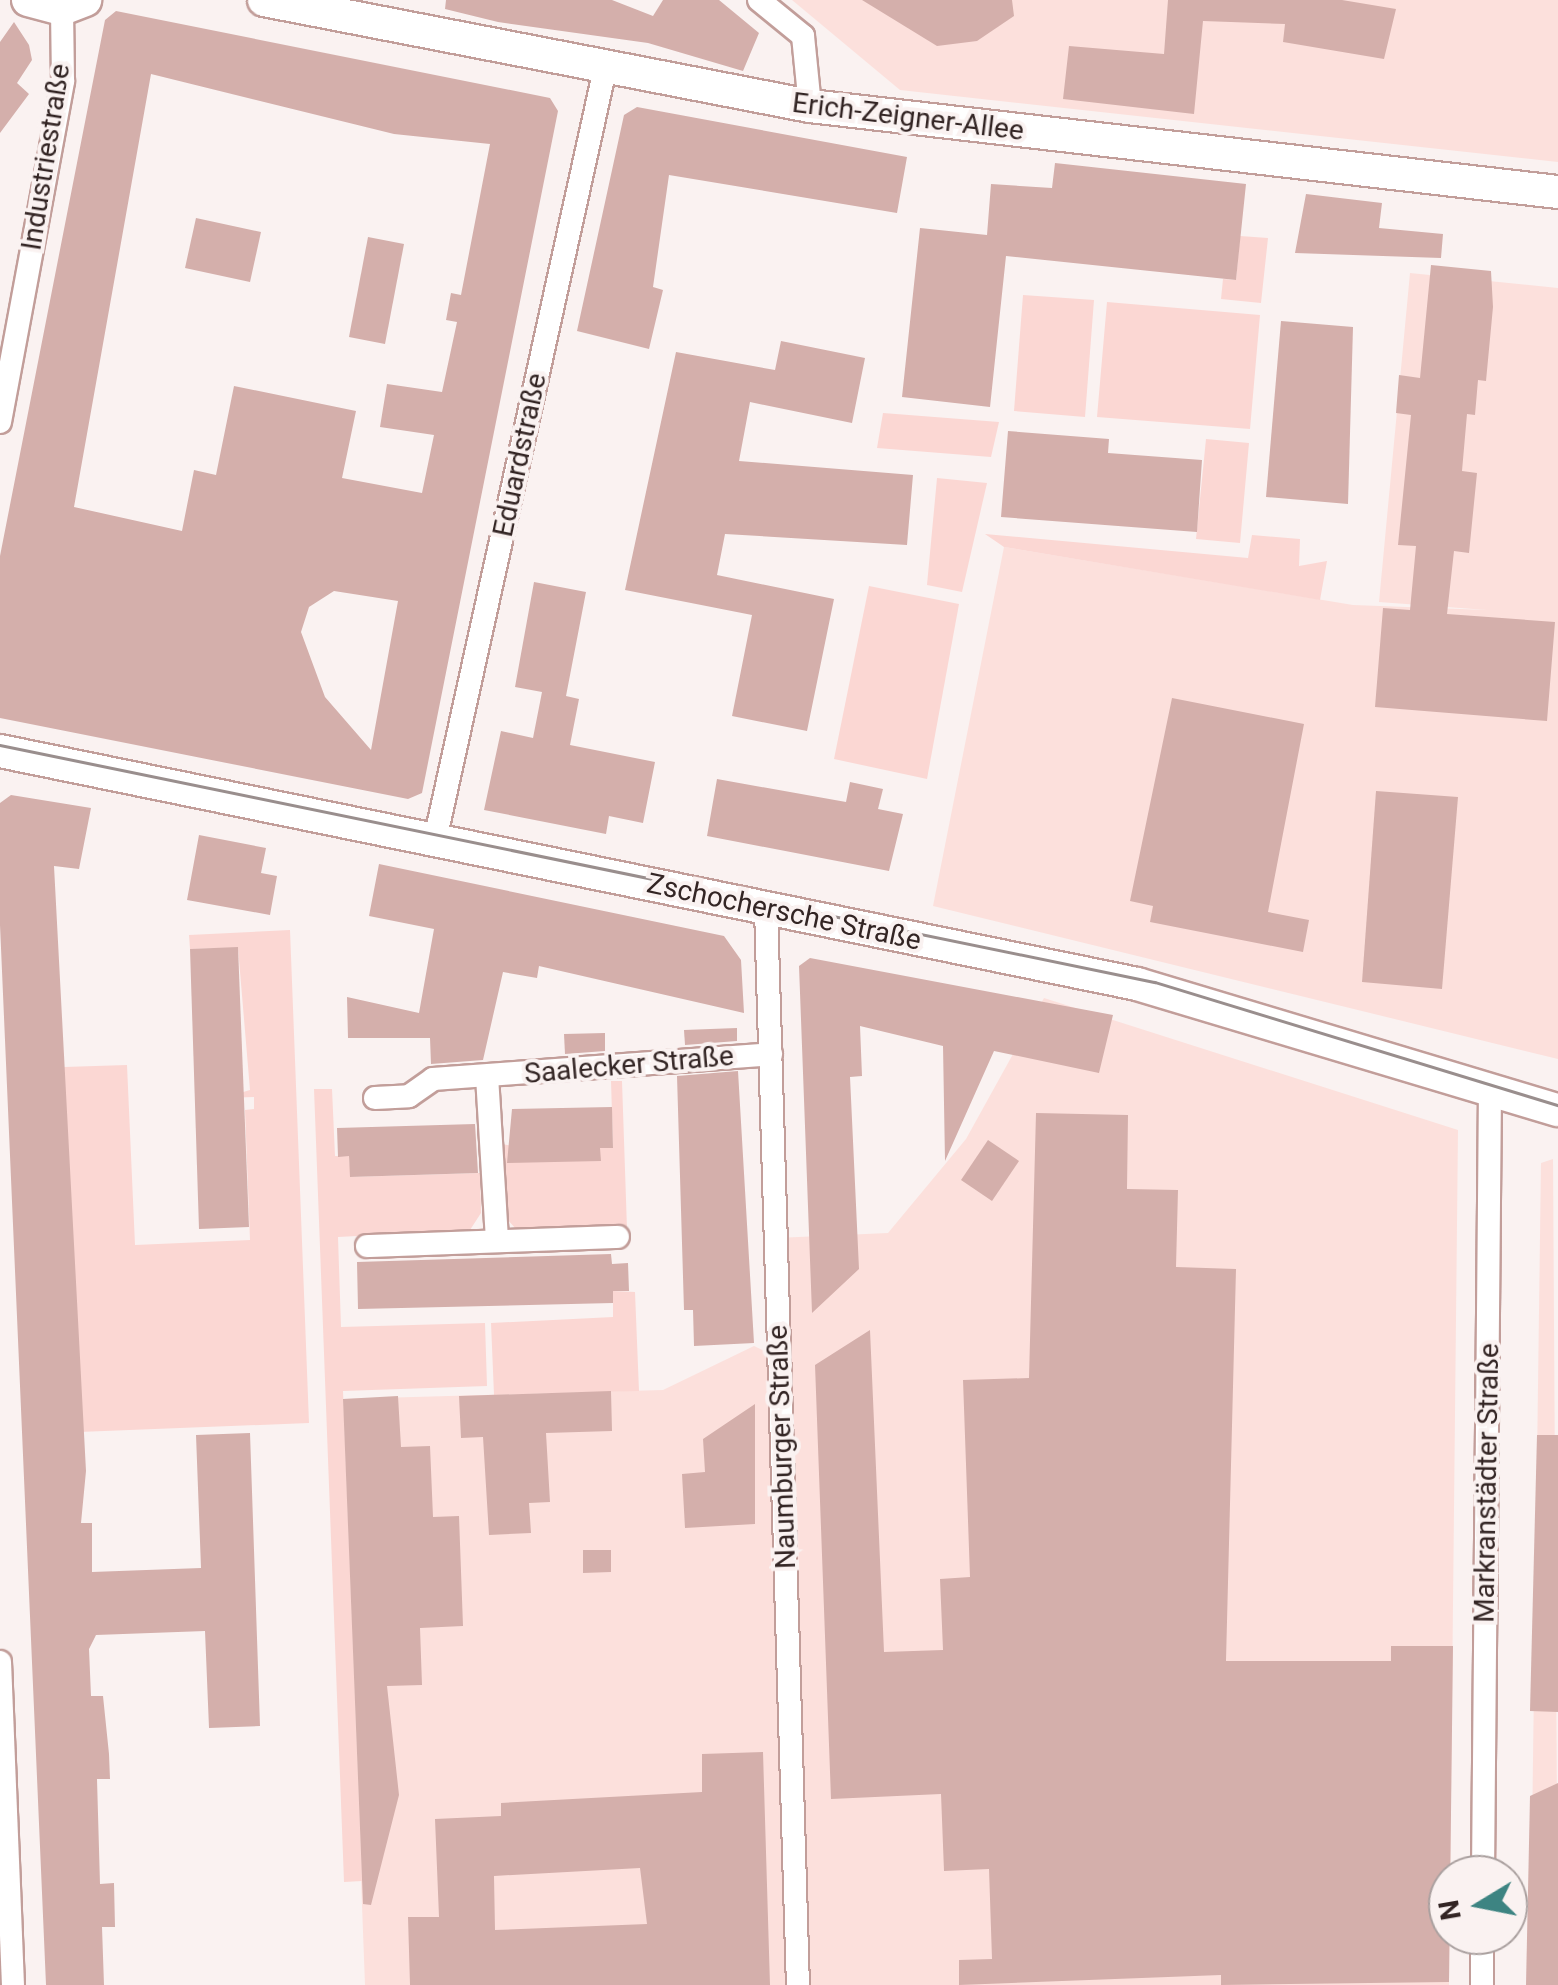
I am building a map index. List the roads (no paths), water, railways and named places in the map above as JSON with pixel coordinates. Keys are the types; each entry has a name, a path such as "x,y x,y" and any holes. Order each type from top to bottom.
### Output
{"main road":[{"path":"28,0 73,4"},
{"name":"Erich-Zeigner-Allee","path":"264,0 810,106 1558,192"},
{"name":"Zschochersche Straße","path":"0,752 1155,988 1558,1110"}],"street":[{"path":"759,0 804,36 810,106"},
{"name":"Industriestraße","path":"0,422 73,4"},
{"name":"Eduardstraße","path":"435,840 604,69"},
{"name":"Naumburger Straße","path":"766,909 798,1985"},
{"name":"Saalecker Straße","path":"375,1098 408,1096 433,1080 771,1054"},
{"name":"Saalecker Straße","path":"487,1076 497,1240"},
{"name":"Markranstädter Straße","path":"1483,1855 1490,1090"},
{"path":"367,1246 618,1236"},
{"path":"0,1662 12,1985"},
{"path":"1482,1955 1482,1985"}],"tram line":[{"path":"0,745 1155,982 1558,1105"}]}
